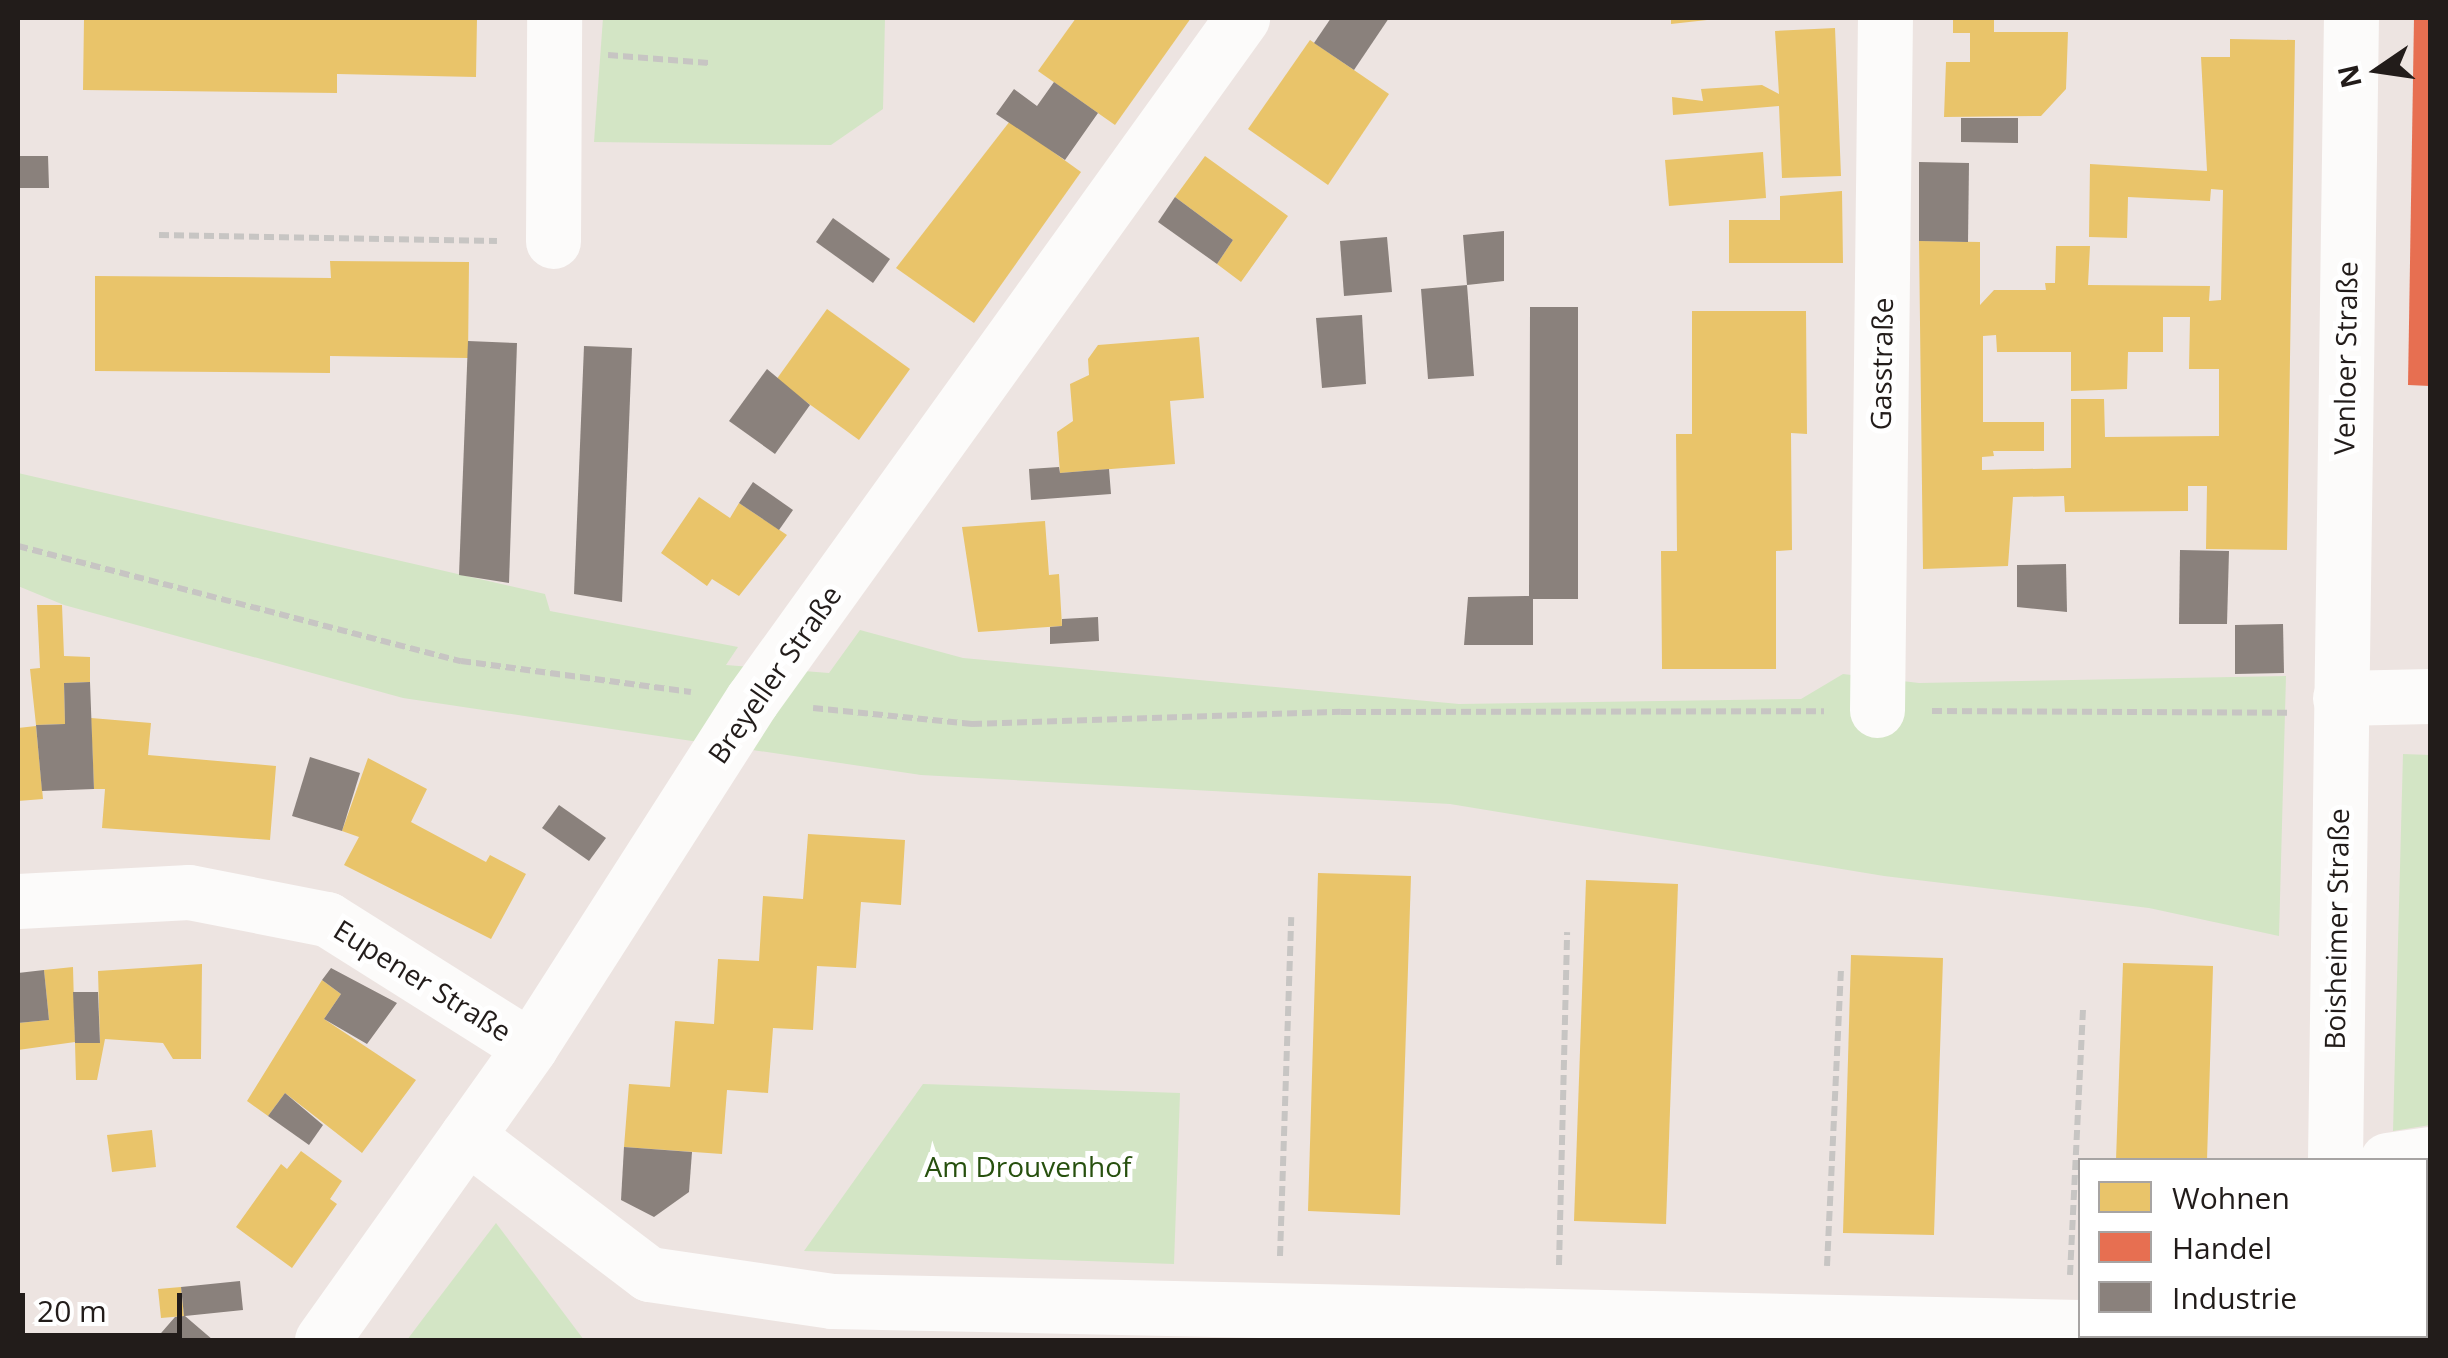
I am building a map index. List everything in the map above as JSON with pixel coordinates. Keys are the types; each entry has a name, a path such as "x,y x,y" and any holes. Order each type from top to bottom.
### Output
{"street":[{"name":"Breyeller Straße","path":"322,1340 530,1047 752,700 1242,18"},
{"name":"Gasstraße","path":"1877,710 1884,18"},
{"name":"Venloer Straße","path":"2340,698 2351,18"},
{"path":"553,35 553,242"},
{"path":"2340,698 2430,696"},
{"name":"Boisheimer Straße","path":"2334,1158 2340,698"},
{"name":"Eupener Straße","path":"18,901 189,892 326,918 530,1047"},
{"path":"467,1136 649,1274 832,1302 1557,1316 1811,1330 2074,1326"},
{"path":"2401,1158 2430,1154"},
{"path":"2264,1338 2305,1340"}],"path":[{"path":"553,35 709,64"},
{"path":"159,235 553,242"},
{"path":"18,546 461,660 752,700 972,724 1341,712 1877,710 2297,713 2297,730"},
{"path":"1278,1312 1291,917"},
{"path":"1557,1316 1568,932"},
{"path":"1811,1330 1829,1261 1841,970"},
{"path":"2079,1158 2083,1008"},
{"path":"2074,1326 2078,1185"}],"green space":[{"path":"603,18 885,18 883,109 831,145 594,142"},
{"path":"18,473 545,594 550,611 738,647 726,665 829,673 860,630 963,658 1459,704 1801,699 1843,674 1919,683 2286,676 2279,936 2149,908 1884,876 1450,804 921,775 403,698 64,605 18,586"},
{"path":"2403,754 2430,755 2430,1125 2393,1131"},
{"name":"Am Drouvenhof","path":"923,1084 1180,1093 1174,1264 804,1251"},
{"path":"496,1223 584,1340 407,1340 422,1320"}],"building: Wohnen":[{"path":"84,18 477,18 476,77 337,74 337,93 83,90"},
{"path":"1076,18 1191,18 1115,125 1038,71"},
{"path":"1671,18 1707,18 1707,20 1671,24"},
{"path":"1953,18 1994,18 1994,32 2068,32 2066,89 2041,116 1944,117 1946,62 1970,62 1970,33 1953,33"},
{"path":"1835,28 1841,176 1782,178 1779,106 1673,115 1672,97 1703,101 1701,89 1762,85 1779,94 1775,31"},
{"path":"2230,39 2295,40 2287,550 2206,549 2207,486 2188,486 2188,511 2065,512 2064,496 2013,497 2008,566 1923,569 1919,241 1980,242 1980,305 1994,290 2046,290 2045,283 2055,283 2056,246 2090,246 2088,285 2210,286 2209,301 2221,300 2223,190 2211,189 2210,201 2128,197 2127,238 2089,237 2090,164 2207,171 2201,57 2230,57","holes":["2163,317 2190,317 2189,369 2219,369 2219,436 2105,437 2104,399 2071,399 2071,468 1982,470 1982,457 1994,456 1993,451 2044,451 2044,422 1983,422 1983,336 1996,335 1997,352 2071,352 2071,391 2127,389 2128,352 2163,352"]},
{"path":"1310,40 1389,94 1328,185 1248,129"},
{"path":"1010,121 1081,172 974,323 896,268"},
{"path":"1763,152 1766,198 1669,206 1665,160"},
{"path":"1205,156 1288,216 1241,282 1217,264 1233,240 1175,197"},
{"path":"1842,191 1843,263 1729,263 1729,220 1780,220 1780,196"},
{"path":"330,261 469,262 468,358 330,356 330,373 95,371 95,276 331,278"},
{"path":"827,309 910,369 859,440 776,380"},
{"path":"1692,311 1806,311 1807,434 1791,433 1792,550 1776,551 1776,669 1662,669 1661,551 1677,551 1676,434 1692,434"},
{"path":"1199,337 1204,398 1170,401 1175,464 1060,473 1057,432 1073,421 1070,384 1089,375 1088,359 1098,345"},
{"path":"699,497 730,518 739,503 787,535 739,596 712,579 707,586 661,553"},
{"path":"1045,521 1049,575 1059,574 1062,626 978,632 962,527"},
{"path":"37,605 62,605 64,656 90,657 90,682 64,683 65,724 36,725 30,669 40,668"},
{"path":"91,718 151,723 148,755 276,766 270,840 102,828 105,789 94,789"},
{"path":"36,726 43,799 18,801 18,728"},
{"path":"368,758 427,789 411,822 486,862 490,855 526,874 491,939 344,865 359,837 342,831"},
{"path":"808,834 905,840 901,905 861,902 856,968 817,966 813,1030 773,1028 768,1093 727,1090 722,1154 624,1147 629,1084 670,1087 675,1021 714,1024 718,959 759,961 763,896 803,899"},
{"path":"1318,873 1411,876 1400,1215 1308,1211"},
{"path":"1586,880 1678,884 1666,1224 1574,1221"},
{"path":"1851,955 1943,958 1934,1235 1843,1233"},
{"path":"2123,963 2213,966 2207,1158 2116,1158"},
{"path":"202,964 201,1059 173,1059 163,1043 105,1039 97,1080 76,1080 75,1043 100,1043 98,971"},
{"path":"73,967 75,1042 18,1050 18,1023 49,1020 44,970"},
{"path":"322,980 341,994 324,1019 416,1080 362,1153 285,1093 268,1116 247,1101"},
{"path":"152,1130 156,1167 112,1172 107,1135"},
{"path":"301,1151 342,1181 330,1199 337,1204 292,1268 236,1227 281,1164 287,1169"},
{"path":"2430,1203 2430,1340 2400,1340 2428,1338"},
{"path":"181,1287 184,1316 161,1318 158,1289"}],"building: Handel":[{"path":"2414,18 2430,18 2430,386 2408,385"}],"building: Industrie":[{"path":"1331,18 1389,18 1354,70 1314,43"},
{"path":"1054,82 1098,113 1065,160 996,114 1014,89 1037,106"},
{"path":"1961,118 2018,118 2018,143 1961,142"},
{"path":"18,156 48,156 49,188 18,188"},
{"path":"1919,162 1969,163 1968,242 1919,241"},
{"path":"1175,197 1233,240 1217,264 1158,222"},
{"path":"833,218 890,259 873,283 816,242"},
{"path":"1504,231 1504,281 1467,285 1463,235"},
{"path":"1387,237 1392,292 1344,296 1340,241"},
{"path":"1467,285 1474,376 1428,379 1421,289"},
{"path":"1530,307 1578,307 1578,599 1533,599 1533,645 1464,645 1468,597 1529,596"},
{"path":"1362,315 1366,384 1322,388 1316,318"},
{"path":"468,341 517,343 509,583 459,575"},
{"path":"584,346 632,348 622,602 574,594"},
{"path":"767,369 810,405 775,454 729,421"},
{"path":"1059,467 1060,473 1109,469 1111,494 1031,500 1029,469"},
{"path":"753,482 793,510 779,530 739,503"},
{"path":"2180,550 2229,551 2227,624 2179,624"},
{"path":"2066,564 2067,612 2017,607 2017,565"},
{"path":"1098,617 1099,641 1050,644 1050,627 1062,626 1062,619"},
{"path":"2283,624 2284,673 2235,674 2235,625"},
{"path":"90,682 94,789 42,791 36,725 65,724 64,683"},
{"path":"310,757 360,773 342,831 292,816"},
{"path":"559,805 606,838 589,861 542,828"},
{"path":"331,968 397,1003 367,1044 324,1019 341,994 322,980"},
{"path":"44,970 49,1020 18,1023 18,973"},
{"path":"73,992 98,992 100,1043 75,1043"},
{"path":"285,1093 323,1125 309,1145 268,1116"},
{"path":"624,1147 692,1152 689,1192 654,1217 621,1200"},
{"path":"240,1281 243,1310 185,1316 213,1340 155,1340 175,1317 184,1316 181,1287"}]}
